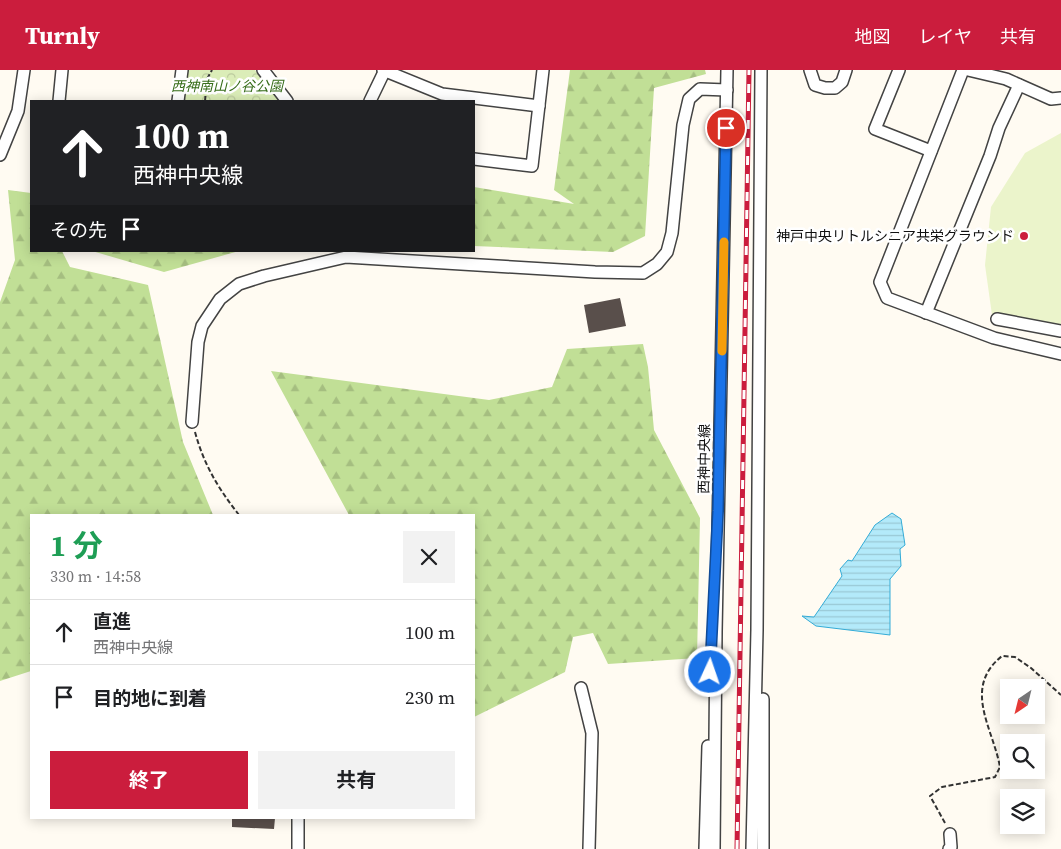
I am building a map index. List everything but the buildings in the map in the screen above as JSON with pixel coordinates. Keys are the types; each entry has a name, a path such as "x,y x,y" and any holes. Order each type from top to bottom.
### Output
{"street":[{"path":"0,155 18,111 24,70"},
{"path":"59,100 62,70"},
{"path":"178,100 182,70"},
{"path":"263,70 286,100"},
{"path":"370,100 384,70 442,94 540,106"},
{"path":"475,159 532,166 543,70"},
{"name":"西神中央線","path":"714,849 718,511 727,70"},
{"path":"752,849 757,630 761,70"},
{"path":"810,70 815,85 825,88 835,88 842,82 846,70"},
{"path":"899,70 875,129 931,151"},
{"path":"963,70 880,282 887,298 991,337 1061,354"},
{"path":"968,70 1006,79 1051,98 1061,98"},
{"path":"926,313 990,156 999,128 1019,85"},
{"path":"192,422 198,342 202,326 220,299 239,284 264,276 346,257 595,272 643,273 657,264 667,252 672,233 683,125 689,99 700,89 727,90"},
{"path":"991,337 997,317 1061,331"},
{"path":"758,510 761,566 763,849"},
{"path":"705,849 709,700 718,511"},
{"path":"581,688 592,733 589,849"},
{"path":"298,819 298,849"},
{"path":"949,849 951,847 950,834"}],"path":[{"path":"205,100 207,80 212,70"},
{"path":"192,422 201,454 216,484 238,514"},
{"path":"950,834 930,796 942,787 995,776 1000,767 984,715 981,687 987,673 995,662 1002,656 1015,656 1061,695"}],"green space":[{"name":"西神南山ノ谷公園","path":"188,70 255,70 279,100 184,100"},
{"path":"570,70 705,70 706,74 654,88 645,236 613,252 475,246 475,187 574,204 554,190"},
{"name":"神戸中央リトルシニア共栄グラウンド","path":"1061,133 1061,327 992,315 985,265 991,207 1025,153"},
{"path":"8,190 30,193 30,252 62,252 70,267 148,285 183,442 213,514 30,514 30,671 0,681 0,302 15,260"},
{"path":"95,252 235,252 164,272"},
{"path":"643,344 648,367 654,430 700,518 697,658 608,664 593,633 573,637 565,672 475,717 475,514 348,514 271,371 489,400 552,387 567,349"}],"water":[{"path":"892,513 901,519 905,545 900,549 901,566 890,579 890,635 816,626 802,616 814,617 842,576 840,569 848,560 852,561 875,525"}],"railway":[{"path":"737,849 749,70"}],"slow traffic":[{"path":"722,351 724,242"}],"place":[{"name":"神戸中央リトルシニア共栄グラウンド","path":"1024,236"}],"route":[{"path":"710,672 718,511 726,128"}]}
